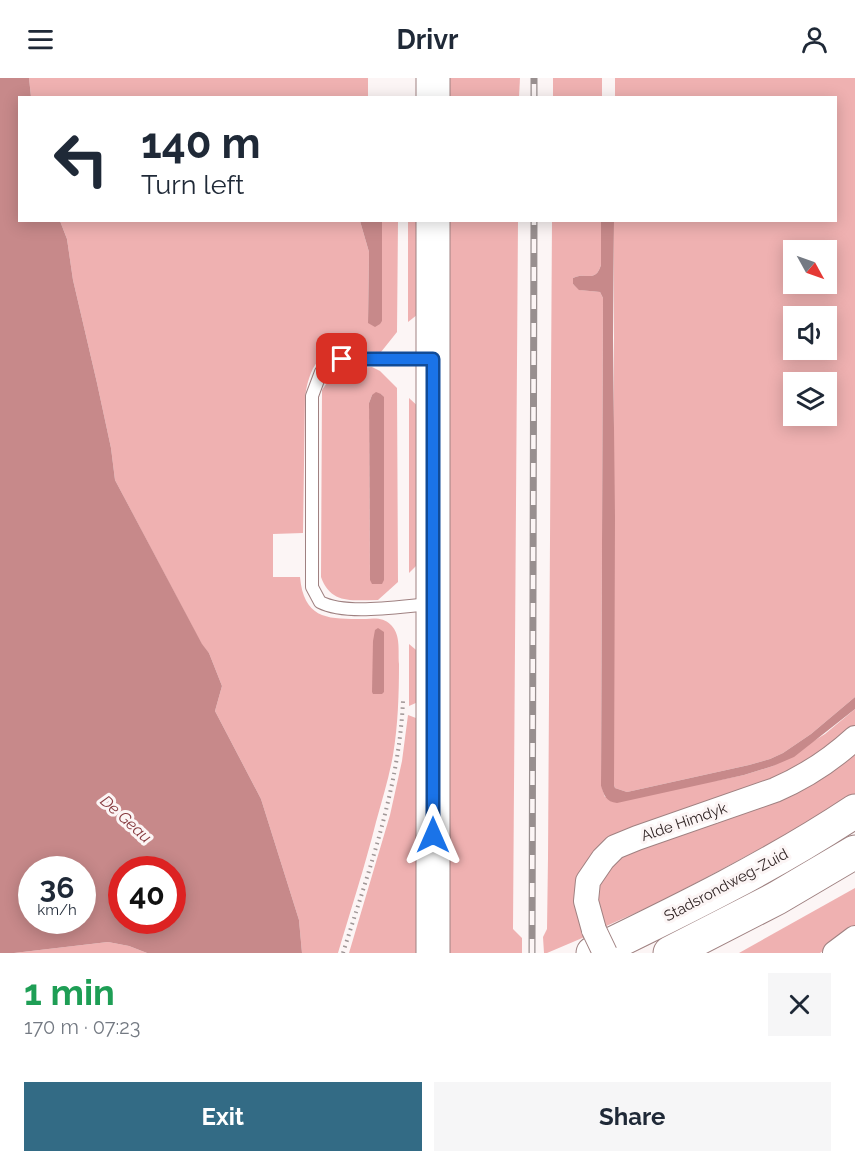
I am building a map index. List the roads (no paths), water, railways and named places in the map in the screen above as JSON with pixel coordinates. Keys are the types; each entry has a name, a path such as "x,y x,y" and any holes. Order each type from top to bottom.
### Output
{"main road":[{"path":"433,78 433,96"},
{"path":"433,222 433,953"},
{"name":"Stadsrondweg-Zuid","path":"593,941 738,880 815,838 855,811"},
{"path":"670,953 777,898 855,852"}],"street":[{"name":"Alde Himdyk","path":"605,953 593,941 586,901 588,881 603,859 615,847 784,786 829,760 855,738"},
{"path":"835,953 855,938"}],"lane":[{"path":"433,359 342,359 333,362 321,372 312,396 312,587 316,596 320,602 327,605 348,609 433,604"}],"water":[{"name":"De Geau","path":"0,78 29,78 31,96 18,96 18,222 60,222 67,239 73,280 111,448 115,480 202,644 209,653 222,686 215,711 261,799 299,920 302,953 147,953 129,946 108,942 0,953"},
{"path":"360,222 382,222 382,321 375,327 368,323 369,252"},
{"path":"601,222 614,222 615,788 627,792 770,759 811,734 855,697 855,709 794,757 744,775 617,803 608,800 601,786 603,298 600,292 579,290 573,284 573,278 593,276 599,271"},
{"path":"376,392 384,397 384,580 382,584 372,584 370,580 369,403"},
{"path":"378,628 384,632 384,692 373,694 373,641 375,630"}],"railway":[{"path":"534,78 534,96"},
{"path":"532,953 534,222"}]}
